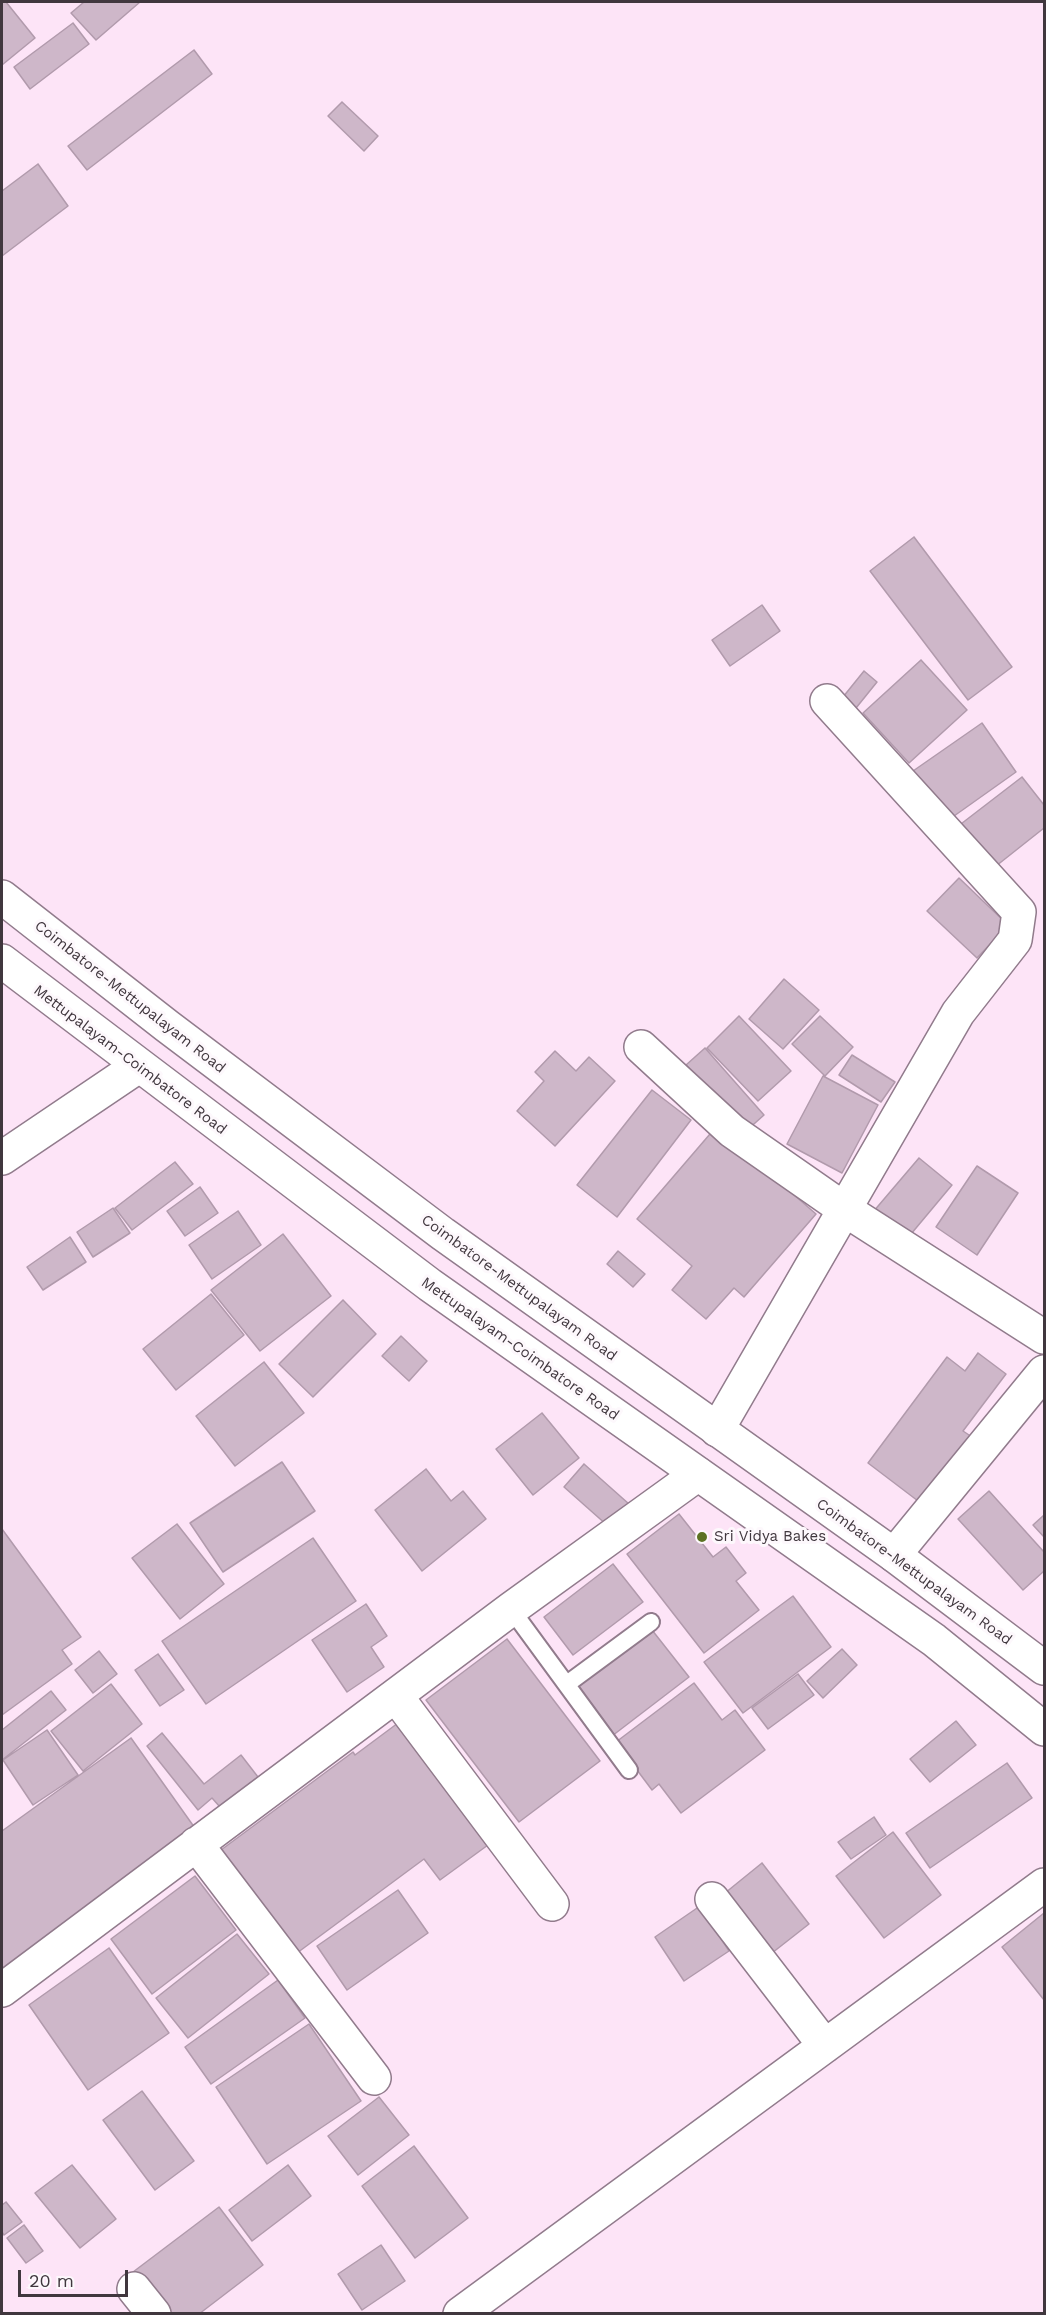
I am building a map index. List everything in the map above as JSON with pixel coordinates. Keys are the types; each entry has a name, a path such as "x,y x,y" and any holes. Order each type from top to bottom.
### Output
{"main road":[{"path":"717,1430 958,1013 1015,940 1019,912 827,701"},
{"name":"Coimbatore-Mettupalayam Road","path":"2,897 166,1026 443,1234 894,1555 1044,1668"},
{"name":"Mettupalayam-Coimbatore Road","path":"2,961 138,1067 430,1286 934,1640 1044,1730"},
{"path":"641,1047 732,1131 844,1209 1044,1338"},
{"path":"2,1158 138,1067"},
{"path":"894,1555 1044,1372"},
{"path":"2,1990 511,1609 698,1474"},
{"path":"396,1696 552,1904"},
{"path":"196,1844 374,2078"},
{"path":"460,2313 1044,1885"},
{"path":"712,1899 825,2046"},
{"path":"134,2289 154,2313"}],"lane":[{"path":"511,1609 629,1770"},
{"path":"567,1684 651,1622"}],"building":[{"path":"2,2 6,2 35,38 2,65"},
{"path":"84,2 140,2 96,40 71,13"},
{"path":"73,23 89,44 30,89 14,67"},
{"path":"194,50 212,74 87,170 68,146"},
{"path":"342,102 378,136 364,151 328,116"},
{"path":"38,164 68,206 2,256 2,191"},
{"path":"914,537 1012,667 968,700 870,571"},
{"path":"762,605 780,631 730,666 712,640"},
{"path":"921,660 967,710 909,763 863,713"},
{"path":"864,671 877,682 856,708 843,697"},
{"path":"982,723 1016,772 947,821 913,771"},
{"path":"1022,777 1044,805 1044,828 991,870 957,827"},
{"path":"959,878 1008,925 977,958 927,911"},
{"path":"784,979 819,1010 783,1049 749,1019"},
{"path":"739,1016 791,1071 758,1101 707,1048"},
{"path":"820,1016 853,1047 825,1076 792,1044"},
{"path":"705,1048 764,1115 745,1132 686,1065"},
{"path":"555,1051 576,1071 589,1057 615,1081 555,1146 517,1111 544,1081 535,1072"},
{"path":"852,1055 895,1082 881,1102 839,1075"},
{"path":"823,1076 878,1105 842,1173 787,1144"},
{"path":"652,1090 691,1120 617,1217 577,1185"},
{"path":"716,1127 816,1214 744,1297 734,1288 706,1319 672,1290 692,1266 637,1219"},
{"path":"919,1158 952,1185 906,1240 873,1212"},
{"path":"175,1162 193,1184 132,1230 115,1208"},
{"path":"977,1166 1018,1193 977,1255 936,1227"},
{"path":"200,1187 218,1213 185,1236 167,1211"},
{"path":"113,1208 130,1233 93,1257 77,1232"},
{"path":"238,1211 261,1245 212,1279 189,1245"},
{"path":"283,1234 331,1296 260,1351 211,1290"},
{"path":"70,1237 86,1262 43,1290 27,1267"},
{"path":"618,1251 645,1274 633,1287 607,1264"},
{"path":"211,1294 244,1335 176,1390 143,1349"},
{"path":"343,1300 376,1334 313,1397 279,1364"},
{"path":"401,1336 427,1361 409,1381 382,1356"},
{"path":"978,1353 1006,1374 963,1431 972,1437 922,1504 868,1463 947,1357 965,1371"},
{"path":"264,1362 304,1413 235,1466 196,1416"},
{"path":"542,1413 579,1458 533,1495 496,1449"},
{"path":"282,1462 315,1511 223,1572 190,1523"},
{"path":"584,1464 629,1504 608,1526 564,1487"},
{"path":"426,1469 451,1501 463,1491 486,1519 422,1571 375,1510"},
{"path":"989,1491 1044,1552 1044,1571 1023,1590 958,1519"},
{"path":"679,1514 713,1557 726,1547 746,1573 736,1581 759,1610 704,1653 627,1554"},
{"path":"1044,1515 1044,1537 1033,1525"},
{"path":"177,1524 224,1584 180,1619 132,1558"},
{"path":"2,1529 81,1637 62,1650 72,1664 2,1715"},
{"path":"313,1538 356,1601 206,1704 162,1641"},
{"path":"613,1564 643,1602 573,1655 544,1617"},
{"path":"793,1596 831,1647 743,1713 704,1662"},
{"path":"366,1604 387,1636 371,1647 384,1667 347,1692 312,1640"},
{"path":"652,1630 689,1677 612,1736 576,1688"},
{"path":"507,1639 600,1761 519,1822 426,1700"},
{"path":"842,1649 857,1665 823,1698 807,1681"},
{"path":"99,1651 117,1674 93,1693 75,1670"},
{"path":"158,1654 184,1690 160,1706 135,1670"},
{"path":"798,1674 814,1695 768,1729 752,1708"},
{"path":"694,1683 722,1720 735,1710 765,1750 681,1813 659,1784 652,1790 616,1742"},
{"path":"111,1684 142,1724 83,1771 51,1731"},
{"path":"51,1691 66,1710 2,1760 2,1730"},
{"path":"956,1721 976,1745 930,1782 910,1759"},
{"path":"398,1723 488,1845 440,1880 424,1859 297,1953 221,1850 353,1752 355,1755"},
{"path":"47,1730 78,1775 33,1805 3,1760"},
{"path":"162,1733 204,1784 241,1755 258,1777 220,1807 212,1798 198,1810 147,1746"},
{"path":"131,1738 197,1831 2,1970 2,1831"},
{"path":"1007,1763 1032,1798 930,1868 906,1833"},
{"path":"874,1817 886,1835 851,1859 838,1842"},
{"path":"893,1832 941,1895 884,1938 836,1876"},
{"path":"762,1863 809,1924 772,1953 725,1893"},
{"path":"195,1876 236,1930 152,1994 111,1939"},
{"path":"398,1890 428,1933 347,1990 317,1946"},
{"path":"700,1906 729,1951 684,1981 655,1937"},
{"path":"1044,1913 1044,2000 1002,1947"},
{"path":"237,1934 269,1974 188,2038 156,1998"},
{"path":"109,1948 169,2033 88,2090 29,2005"},
{"path":"278,1980 305,2018 211,2084 185,2047"},
{"path":"309,2024 361,2101 267,2164 216,2087"},
{"path":"142,2091 194,2161 155,2190 103,2120"},
{"path":"379,2097 409,2135 358,2175 328,2136"},
{"path":"414,2146 468,2218 415,2258 362,2186"},
{"path":"72,2165 116,2219 80,2248 35,2193"},
{"path":"288,2165 311,2196 252,2241 229,2210"},
{"path":"6,2202 22,2222 4,2235 2,2205"},
{"path":"219,2207 263,2265 199,2314 165,2314 133,2272"},
{"path":"24,2225 43,2251 26,2263 7,2238"},
{"path":"381,2245 405,2281 362,2310 338,2274"}],"place":[{"name":"Sri Vidya Bakes","path":"702,1537"}]}
